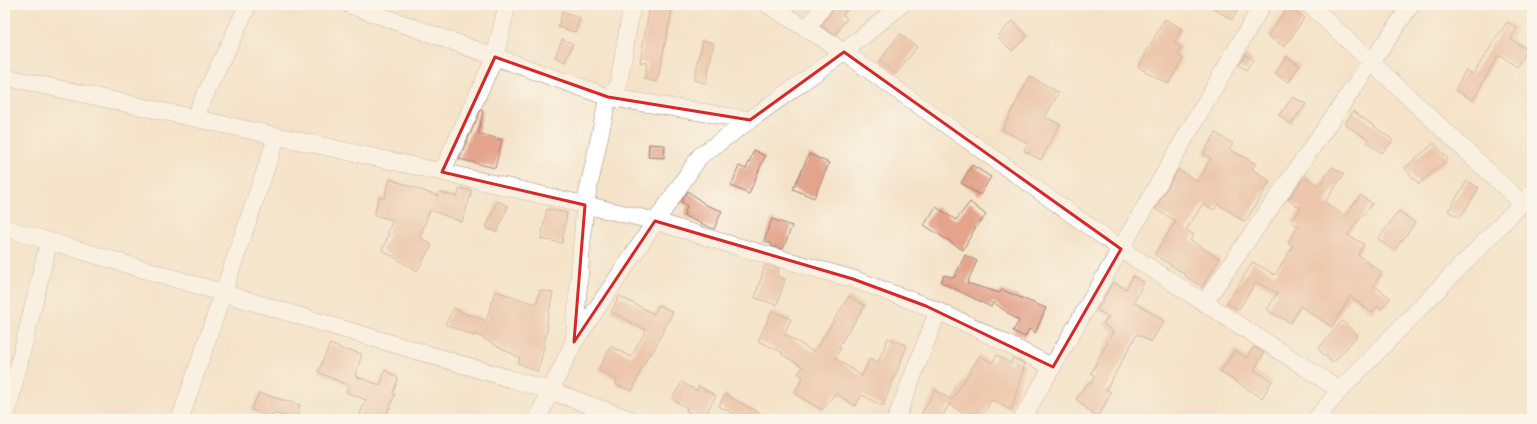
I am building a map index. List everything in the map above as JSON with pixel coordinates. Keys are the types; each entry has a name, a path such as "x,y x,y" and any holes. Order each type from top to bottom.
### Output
{"street":[{"path":"194,118 248,5"},
{"path":"350,5 608,97 750,120"},
{"path":"442,172 495,57 507,5"},
{"path":"574,342 585,205 608,97 618,87 632,5"},
{"path":"768,5 844,52 1121,249 1340,390"},
{"path":"807,29 824,5"},
{"path":"537,419 574,342 700,156 844,52 901,5"},
{"path":"1022,419 1262,5"},
{"path":"1310,5 1370,61 1527,198 1340,390 1316,419"},
{"path":"1204,302 1370,61 1411,5"},
{"path":"5,77 442,172 656,221 725,243 853,279 938,311 1053,367"},
{"path":"180,419 277,136"},
{"path":"5,228 551,391 629,419"},
{"path":"8,418 49,241"},
{"path":"896,419 938,311"}],"highlighted area":[{"path":"844,52 1121,249 1053,367 926,306 853,279 655,221 574,342 585,205 442,172 495,57 608,97 750,120"}],"building":[{"path":"650,5 673,5 657,82 644,79 647,63 640,62"},
{"path":"834,5 850,5 843,15 847,18 835,35 821,26 832,11"},
{"path":"1208,5 1241,5 1232,20"},
{"path":"1288,7 1304,18 1285,47 1268,36"},
{"path":"562,12 580,18 575,32 558,27"},
{"path":"1165,19 1182,29 1174,43 1182,47 1178,55 1183,58 1168,84 1138,67"},
{"path":"1013,21 1027,36 1012,51 997,36"},
{"path":"1507,22 1517,28 1511,39 1528,50 1517,67 1498,55 1473,100 1455,90 1466,70 1473,74"},
{"path":"900,34 917,47 896,74 879,61"},
{"path":"562,39 573,44 566,62 555,57"},
{"path":"703,40 714,43 706,83 694,80"},
{"path":"1245,54 1253,60 1246,70 1239,65"},
{"path":"1286,56 1300,65 1289,82 1275,74"},
{"path":"1030,76 1059,93 1045,117 1060,124 1041,160 1024,151 1028,143 1002,130"},
{"path":"1293,97 1306,104 1291,124 1279,115"},
{"path":"481,110 483,111 478,133 502,140 495,168 459,159"},
{"path":"1353,111 1393,140 1382,153 1367,142 1369,140 1345,124"},
{"path":"1216,133 1233,144 1229,149 1256,164 1252,169 1270,181 1245,222 1218,204 1214,210 1203,204 1186,230 1194,235 1190,240 1220,259 1202,287 1154,254 1176,221 1155,209 1178,169 1198,182 1211,158 1203,153"},
{"path":"1434,143 1448,159 1419,184 1405,168"},
{"path":"649,144 665,145 664,158 648,157"},
{"path":"754,150 765,156 749,194 731,186 739,166 746,169"},
{"path":"809,154 829,163 814,198 793,189"},
{"path":"972,165 991,177 980,195 961,183"},
{"path":"1332,167 1344,174 1325,202 1344,216 1361,195 1372,204 1347,235 1364,244 1358,255 1382,273 1373,285 1391,298 1382,309 1377,306 1372,313 1350,296 1332,327 1300,306 1291,323 1267,310 1277,293 1256,282 1238,310 1227,303 1253,262 1275,275 1293,246 1288,243 1299,226 1292,222 1301,208 1288,200 1305,176 1319,186"},
{"path":"390,179 438,196 439,192 457,197 460,188 472,191 462,222 430,210 420,237 432,245 417,271 382,250 393,220 374,215 379,197 384,199"},
{"path":"1467,181 1479,188 1460,218 1448,211"},
{"path":"688,191 706,205 722,211 714,229 684,216 687,206 681,202"},
{"path":"497,201 508,206 497,232 486,228"},
{"path":"970,202 986,215 974,230 963,250 924,225 936,207 956,220"},
{"path":"547,209 567,213 562,243 541,239"},
{"path":"1399,211 1415,223 1394,251 1378,239"},
{"path":"772,219 792,226 783,249 771,246 772,244 764,241"},
{"path":"965,255 977,261 967,283 1000,293 1002,290 1046,308 1035,333 1029,329 1025,337 1013,331 1019,321 993,302 991,307 941,282 944,275 954,278"},
{"path":"765,265 779,269 777,276 785,279 777,305 755,298"},
{"path":"1133,276 1144,282 1134,302 1164,321 1151,342 1137,334 1106,390 1111,392 1103,409 1096,417 1076,399 1088,383 1091,384 1095,376 1091,373 1113,332 1103,323 1109,317 1097,310 1113,282 1126,289"},
{"path":"540,290 553,293 546,325 548,325 541,360 537,371 518,363 520,358 475,334 474,336 445,324 454,308 470,316 471,314 486,321 495,291 536,304"},
{"path":"619,296 654,314 659,305 673,312 651,355 649,354 632,391 615,384 617,380 598,370 611,346 631,357 646,330 611,312"},
{"path":"849,296 865,306 838,347 841,348 835,358 862,376 869,359 878,363 888,338 907,346 883,406 862,395 855,406 836,393 822,410 794,393 803,377 798,373 803,367 781,354 782,352 758,341 772,311 791,319 784,334 814,352"},
{"path":"1342,321 1358,335 1333,363 1318,349"},
{"path":"330,344 349,352 349,350 362,354 355,376 380,385 385,370 398,378 393,393 395,394 385,419 358,419 366,400 346,392 349,386 318,372"},
{"path":"1254,347 1264,353 1254,370 1272,381 1262,398 1220,372 1235,350 1246,358"},
{"path":"980,355 992,363 997,355 1011,364 1012,358 1025,364 1011,410 992,400 979,419 972,419 949,404 941,419 933,419 922,413 935,390 952,400"},
{"path":"682,382 697,391 699,386 716,396 703,419 686,411 687,408 672,399"},
{"path":"259,393 300,405 296,419 274,413 271,418 251,410"},
{"path":"725,394 771,419 743,419 719,406"}]}
